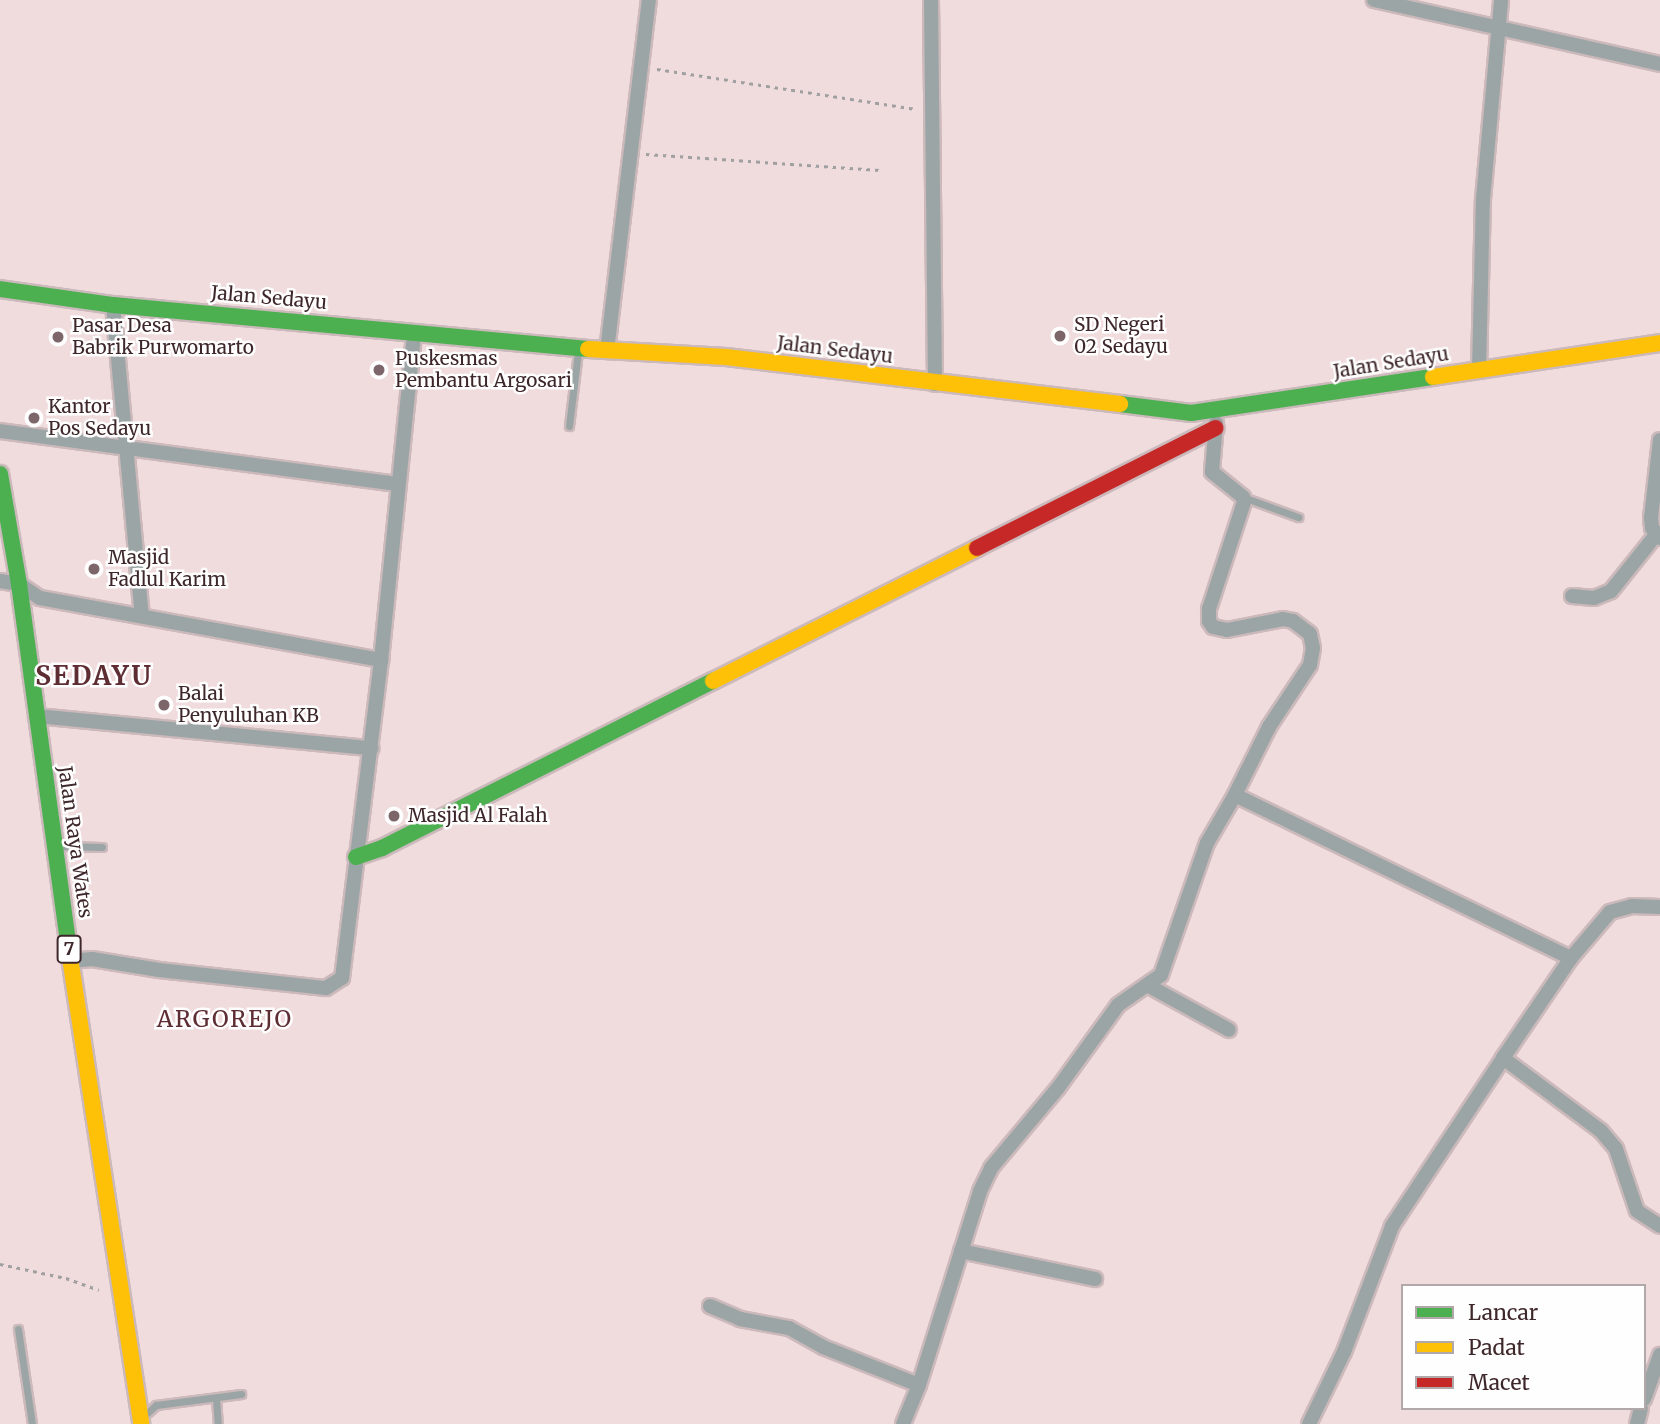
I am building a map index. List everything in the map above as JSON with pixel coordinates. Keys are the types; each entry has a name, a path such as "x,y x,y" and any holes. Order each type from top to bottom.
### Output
{"main road":[{"name":"Jalan Sedayu","path":"0,289 114,305 607,351 726,357 1191,413 1660,343"},
{"path":"356,857 382,848 1216,428"},
{"name":"Jalan Raya Wates","path":"0,474 19,584 70,961 141,1422"}],"street":[{"path":"607,351 628,153 649,0"},
{"path":"931,0 935,384"},
{"path":"1374,0 1497,30 1660,64"},
{"path":"1479,370 1483,199 1501,0"},
{"path":"114,305 124,448 142,616"},
{"path":"70,961 92,959 159,970 326,988 335,985 342,978 381,660 414,333"},
{"path":"904,1424 919,1385 980,1191 1000,1154 1058,1088 1118,1005 1128,995 1149,986 1161,975 1207,843 1269,727 1310,665 1313,648 1310,634 1293,621 1283,619 1227,630 1213,627 1209,621 1209,608 1238,525 1243,497 1212,472 1217,411"},
{"path":"0,431 397,484"},
{"path":"1572,596 1594,598 1611,591 1658,537 1651,518 1660,440"},
{"path":"0,581 19,584 40,598 381,660"},
{"path":"36,716 371,748"},
{"path":"1235,795 1571,958"},
{"path":"1308,1424 1344,1352 1392,1226 1571,958 1610,912 1632,906 1660,907"},
{"path":"1149,986 1229,1031"},
{"path":"1503,1058 1601,1131 1616,1149 1637,1211 1660,1226"},
{"path":"961,1251 1095,1279"},
{"path":"710,1306 757,1324 789,1328 823,1347 919,1385"},
{"path":"1646,1394 1660,1355"}],"lane":[{"path":"569,426 579,348"},
{"path":"1243,497 1298,517"},
{"path":"55,846 102,847"},
{"path":"18,1329 32,1424"},
{"path":"141,1422 156,1405 241,1394"},
{"path":"216,1398 218,1424"}],"path":[{"path":"639,66 934,111"},
{"path":"628,153 879,170"},
{"path":"0,1264 85,1284 121,1300"}],"traffic: fast":[{"path":"0,289 113,305 588,349"},
{"path":"1120,404 1191,413 1433,377"},
{"path":"0,474 19,584 69,951"},
{"path":"356,857 382,848 713,681"}],"traffic: slow":[{"path":"1433,377 1660,343"},
{"path":"588,349 726,357 1120,404"},
{"path":"713,681 977,548"},
{"path":"69,951 141,1424"}],"traffic: jam":[{"path":"977,548 1216,428"}],"place":[{"name":"SD Negeri 02 Sedayu","path":"1060,336"},
{"name":"Pasar Desa Babrik Purwomarto","path":"58,337"},
{"name":"Puskesmas Pembantu Argosari","path":"379,370"},
{"name":"Kantor Pos Sedayu","path":"34,418"},
{"name":"Masjid Fadlul Karim","path":"94,569"},
{"name":"Balai Penyuluhan KB","path":"164,705"},
{"name":"Masjid Al Falah","path":"394,816"}],"district":[{"name":"SEDAYU","path":"94,676"},
{"name":"ARGOREJO","path":"225,1019"}]}
